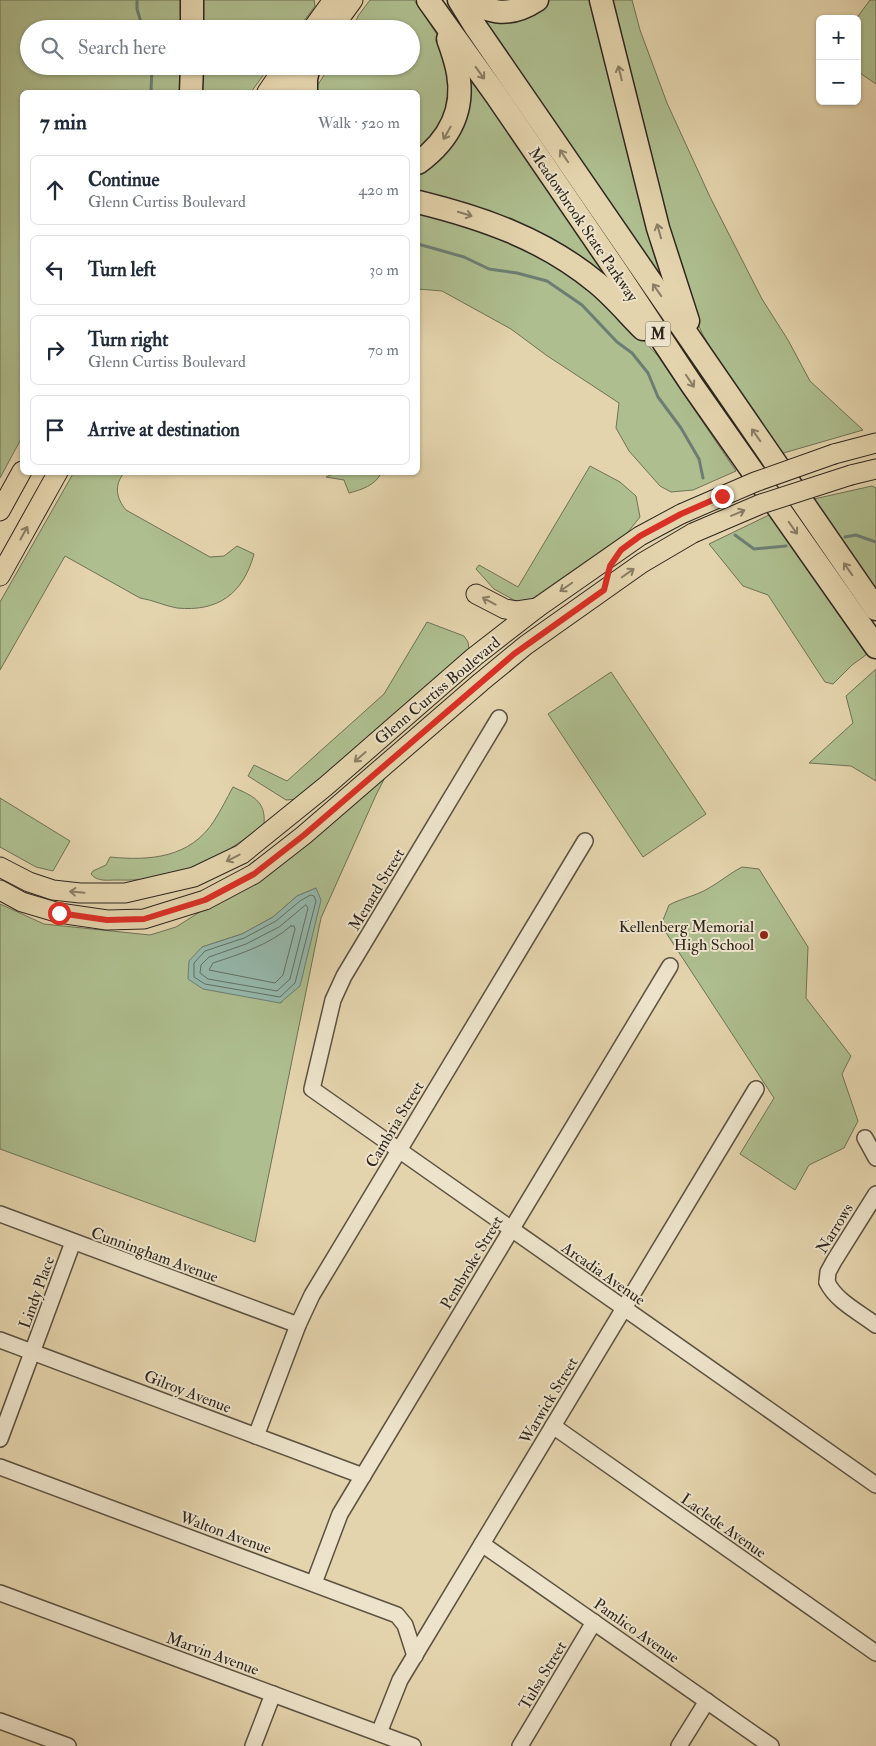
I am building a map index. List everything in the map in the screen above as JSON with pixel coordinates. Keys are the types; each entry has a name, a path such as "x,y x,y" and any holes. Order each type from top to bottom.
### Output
{"highway":[{"path":"192,0 192,20"},
{"name":"Meadowbrook State Parkway","path":"428,0 529,143 675,359 876,647"},
{"path":"460,0 501,12 518,10 537,0"},
{"name":"Meadowbrook State Parkway","path":"460,0 518,90 876,609"},
{"path":"601,0 658,228 695,344"},
{"path":"420,162 433,152 444,139 458,108 460,85 458,72 442,20"},
{"path":"191,90 192,75"},
{"path":"306,75 306,90"},
{"path":"420,202 466,214 499,226 529,239 563,259 597,283 675,359"}],"main road":[{"path":"318,20 332,0"},
{"path":"339,20 353,0"},
{"path":"268,90 279,75"},
{"path":"289,90 300,75"},
{"name":"Glenn Curtiss Boulevard","path":"0,867 29,882 54,890 80,893 126,893 194,878 242,854 326,786 474,657 537,608 640,536 681,514 780,472 834,454 876,443"},
{"name":"Glenn Curtiss Boulevard","path":"0,890 22,902 59,913 107,920 144,919 205,900 254,874 304,835 520,650 642,563 693,533 761,504 851,475 876,469"},
{"path":"0,511 20,475"},
{"path":"0,576 56,475"},
{"path":"604,590 610,566 621,550"},
{"path":"476,594 505,609 517,611 537,608"},
{"path":"49,910 54,890"}],"street":[{"name":"Menard Street","path":"312,1089 334,1000 344,976 499,718"},
{"name":"Cambria Street","path":"256,1436 298,1325 312,1295 585,842"},
{"name":"Pembroke Street","path":"314,1583 340,1514 670,966"},
{"name":"Arcadia Avenue","path":"312,1089 876,1485"},
{"name":"Warwick Street","path":"379,1733 400,1680 756,1089"},
{"path":"865,1138 876,1158"},
{"name":"Narrows","path":"876,1194 821,1283 840,1300 876,1325"},
{"name":"Cunningham Avenue","path":"0,1214 298,1325"},
{"name":"Lindy Place","path":"0,1439 73,1242"},
{"name":"Gilroy Avenue","path":"0,1340 363,1476"},
{"name":"Laclede Avenue","path":"553,1426 876,1653"},
{"name":"Walton Avenue","path":"0,1467 397,1615 403,1622 415,1656"},
{"name":"Pamlico Avenue","path":"482,1544 771,1746"},
{"name":"Marvin Avenue","path":"0,1592 413,1746"},
{"name":"Tulsa Street","path":"520,1746 594,1622"},
{"path":"253,1746 272,1694"},
{"path":"679,1746 706,1701"},
{"path":"0,1721 68,1746"}],"green space":[{"path":"0,0 186,0 186,20 20,20 20,75 186,75 185,90 20,90 20,441 0,478"},
{"path":"196,0 314,0 315,6 305,20 196,20"},
{"path":"370,0 414,0 444,45 452,113 420,154 420,90 316,90 324,75 420,75 420,20 356,20"},
{"path":"543,0 595,0 665,285 476,13"},
{"path":"605,0 632,0 640,30 667,103 710,197 762,299 788,340 810,381 863,430 780,454 738,394 703,335 686,298"},
{"path":"870,0 876,0 876,84 861,74 861,15 859,15"},
{"path":"197,75 263,75 252,90 196,90"},
{"path":"468,78 496,113 613,285 420,197 420,164"},
{"path":"420,207 526,243 582,283 625,321 658,356 736,471 693,490 671,492 660,486 629,451 616,428 619,403 546,355 511,329 442,291 420,289"},
{"path":"590,466 620,482 636,496 640,517 628,532 523,605 494,589 476,569 479,565 518,587"},
{"path":"72,475 123,475 119,482 118,496 126,510 210,557 224,556 237,546 254,554 243,580 227,598 205,607 192,608 177,608 140,598 65,556 0,670 0,602"},
{"path":"331,475 380,475 372,484 349,493 344,480 326,477"},
{"path":"872,486 876,488 876,593 814,499"},
{"path":"771,514 870,652 852,665 833,684 825,682 768,595 743,586 709,544"},
{"path":"427,622 464,636 468,642 470,656 300,799 286,800 248,776 254,765 287,781 384,694"},
{"path":"876,669 876,781 851,766 809,763 853,723 846,696"},
{"path":"611,672 706,814 643,857 548,714"},
{"path":"395,758 376,795 321,918 255,1242 0,1149 0,904 44,924 150,935 176,927 246,883","holes":["316,888 281,1003 202,947 242,934 273,917 297,896"]},
{"path":"233,787 252,796 260,804 263,809 264,824 230,849 196,867 158,877 138,880 106,880 93,877 91,874 93,871 106,865 110,857 154,857 181,850 193,843 214,821"},
{"path":"0,798 70,841 53,871 36,867 0,847"},
{"path":"742,867 759,869 808,947 806,998 851,1056 842,1074 858,1121 844,1148 809,1165 795,1190 740,1154 774,1098 661,925 669,905 704,891"}],"water":[{"path":"316,888 321,900 300,986 280,1003 203,989 188,979 189,961 202,947 242,934 273,917 297,896"}],"waterway":[{"path":"137,0 140,20"},
{"path":"151,90 152,75"},
{"path":"420,245 464,257 489,269 517,273 547,281 582,305 617,342 632,353 648,373 658,397 681,428 699,459 703,478"},
{"path":"735,535 754,549 786,546"},
{"path":"845,537 856,535 876,542"}],"place":[{"name":"Kellenberg Memorial High School","path":"764,935"}],"route":[{"path":"59,913 107,920 144,919 205,900 254,874 342,803 514,654 604,590 610,566 621,550 640,536 681,514 722,496"}]}
